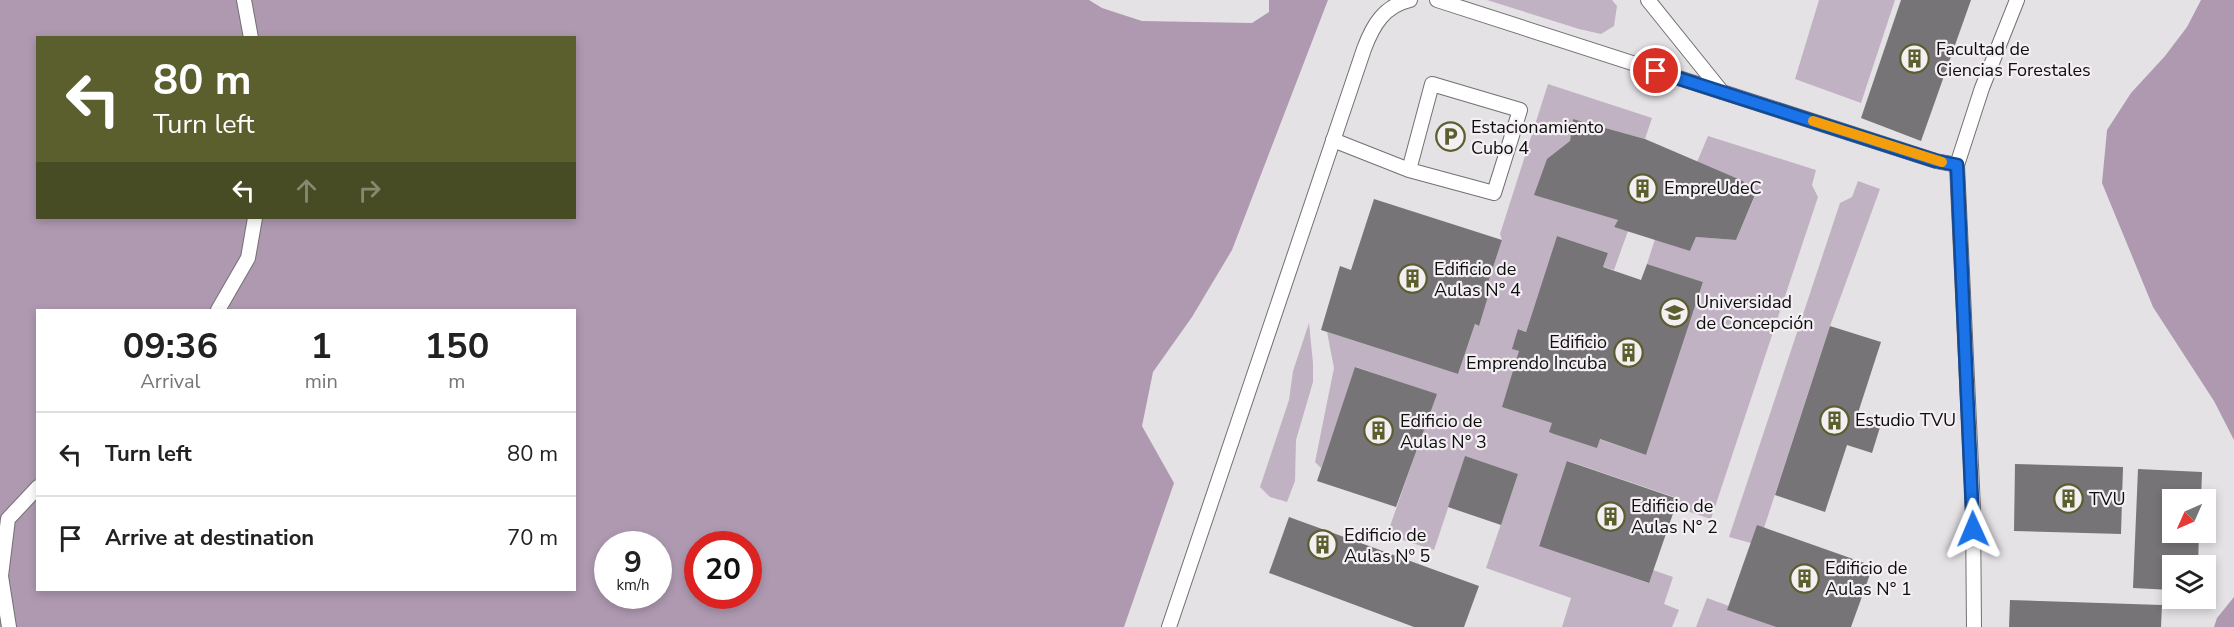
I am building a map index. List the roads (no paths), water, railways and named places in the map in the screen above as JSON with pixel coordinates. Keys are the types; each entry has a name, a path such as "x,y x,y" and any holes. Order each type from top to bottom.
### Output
{"lane":[{"path":"244,0 251,36"},
{"path":"1169,627 1370,33 1383,14 1394,6 1410,0"},
{"path":"1437,0 1936,161 1957,165"},
{"path":"1648,0 1722,92"},
{"path":"1974,627 1973,508 1957,165 1982,88 2017,0"},
{"path":"1333,140 1409,170 1494,193 1521,110 1432,84 1409,170"},
{"path":"219,309 248,258 255,219"},
{"path":"9,627 1,576 8,519 36,489"}],"place":[{"name":"Facultad de Ciencias Forestales","path":"1915,59"},
{"name":"Estacionamiento Cubo 4","path":"1450,137"},
{"name":"EmpreUdeC","path":"1643,188"},
{"name":"Edificio de Aulas N° 4","path":"1413,279"},
{"name":"Universidad de Concepción","path":"1675,312"},
{"name":"Edificio Emprendo Incuba","path":"1628,352"},
{"name":"Estudio TVU","path":"1834,420"},
{"name":"Edificio de Aulas N° 3","path":"1379,431"},
{"name":"TVU","path":"2068,499"},
{"name":"Edificio de Aulas N° 2","path":"1610,516"},
{"name":"Edificio de Aulas Nº 5","path":"1323,545"},
{"name":"Edificio de Aulas N° 1","path":"1804,578"}]}
